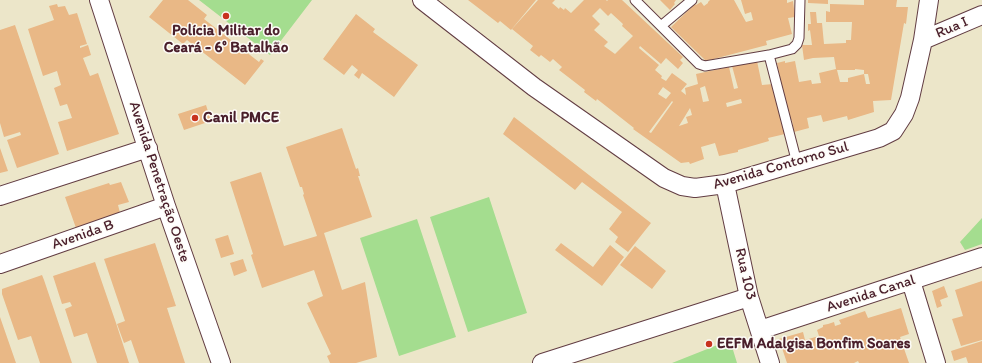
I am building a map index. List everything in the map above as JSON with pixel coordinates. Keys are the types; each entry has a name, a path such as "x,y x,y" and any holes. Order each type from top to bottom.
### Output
{"street":[{"name":"Avenida Penetração Oeste","path":"99,0 166,206 221,363"},
{"name":"Avenida Contorno Sul","path":"422,0 534,87 664,178 682,186 696,188 725,184 798,163 879,138 893,130 904,114 910,98 923,40 929,0"},
{"name":"Rua I","path":"923,40 982,15"},
{"path":"0,196 148,148"},
{"name":"Rua 103","path":"725,184 749,297 770,363"},
{"name":"Avenida B","path":"0,264 166,206"},
{"name":"Avenida Canal","path":"760,330 982,258"},
{"path":"911,281 936,363"},
{"path":"542,363 749,297"}],"lane":[{"path":"634,0 699,64 705,66 769,55 792,49 799,38 800,0"},
{"path":"661,26 692,0"},
{"path":"769,55 798,163"}],"green space":[{"path":"199,0 312,0 270,55"},
{"path":"489,197 527,313 468,332 430,217"},
{"path":"982,218 982,244 965,250 960,242"},
{"path":"417,219 456,337 399,356 360,238"},
{"path":"730,340 737,363 672,363"}],"building":[{"path":"163,0 188,0 207,15 204,19 259,62 261,59 264,61 245,85 187,40 183,44 149,17"},
{"path":"468,0 536,0 511,30 500,21 498,23"},
{"path":"538,0 555,0 552,3 559,9 560,7 564,10 565,8 571,13 584,0 622,0 683,57 680,60 683,63 678,69 666,58 661,64 640,46 639,48 659,65 655,70 662,76 661,78 666,81 672,73 687,84 681,91 686,95 685,88 698,84 696,74 729,67 734,89 738,88 732,66 757,61 762,85 773,84 785,134 768,138 769,141 738,150 738,152 719,156 715,143 701,147 704,159 690,164 689,162 681,163 633,129 634,128 597,99 596,101 584,92 585,90 559,70 562,67 553,59 550,62 541,55 539,57 530,50 533,46 512,29","holes":["600,8 608,16 611,13 633,36 615,54 604,46 608,42 594,30 600,24 592,16","705,86 709,101 703,102 700,88","663,87 671,93 666,99 658,94","741,99 742,103 727,107 726,103","672,101 673,102 651,133 649,132","690,108 692,115 686,117 688,123 679,126"]},
{"path":"660,0 676,0 674,3 675,4 670,10"},
{"path":"710,0 734,0 746,22 753,20 751,12 745,14 741,0 787,0 787,3 793,1 795,17 788,18 792,34 766,41 767,45 706,61 671,27 695,4 696,5 701,2 704,6"},
{"path":"808,0 828,0 828,4 808,3"},
{"path":"864,0 897,0 896,7 908,7 891,100 873,101 874,112 848,120 847,116 823,122 821,115 807,118 809,128 794,132 792,120 789,121 777,63 795,61 799,82 811,80 812,84 821,83 819,73 836,69 834,57 804,60 802,45 812,45 810,30 808,31 808,24 811,24 810,12 816,12 817,23 822,23 824,44 846,43 846,40 851,40 852,22 826,22 826,11 830,12 830,4 864,5","holes":["837,70 864,70 864,74 848,78 848,82 840,82","864,74 868,74 870,84 866,84"]},
{"path":"57,4 58,7 65,6 69,15 77,13 87,44 80,46 80,48 88,45 91,55 83,58 90,76 98,73 119,134 67,151 58,122 72,118 67,104 60,106 54,88 61,85 57,71 43,76 28,29 54,20 49,6"},
{"path":"356,14 375,29 373,32 418,65 394,97 362,73 359,79 354,75 358,70 352,65 344,75 323,59"},
{"path":"15,25 59,154 17,168 7,140 21,135 20,132 4,137 0,123 0,30"},
{"name":"Canil PMCE","path":"206,105 211,121 184,130 178,114"},
{"path":"514,117 651,223 628,252 615,242 618,237 609,229 622,212 582,182 575,190 503,134"},
{"path":"342,128 356,169 358,168 360,176 358,176 372,217 324,233 342,290 365,282 377,357 356,363 330,363 327,356 331,354 307,303 323,296 314,270 262,288 251,255 253,254 230,182 261,172 284,246 317,236 303,195 302,187 300,187 286,147"},
{"path":"0,148 8,171 0,173"},
{"path":"121,182 129,202 118,205 120,213 76,228 65,197 109,183 110,185"},
{"path":"228,235 234,254 221,258 215,239"},
{"path":"155,243 176,306 167,308 185,363 139,363 131,340 124,343 117,324 125,321 104,259"},
{"path":"561,243 593,267 610,245 624,257 602,286 555,250"},
{"path":"635,246 666,271 652,289 620,265"},
{"path":"243,259 247,271 234,276 230,263"},
{"path":"95,262 129,363 97,363 87,333 74,337 65,309 72,306 70,302 62,304 53,276"},
{"path":"42,275 72,363 40,363 31,336 18,340 2,294 2,289"},
{"path":"982,281 982,340 961,346 952,319 963,316 955,290"},
{"path":"944,286 948,297 940,300 942,306 937,308 932,291"},
{"path":"901,308 909,334 900,337 909,363 859,363 858,361 854,363 787,363 779,339 803,332 805,340 819,336 817,330 823,327 823,325 834,322 835,326 841,324 839,320 865,311 868,318"},
{"path":"0,317 16,363 0,363"},
{"path":"982,341 982,363 968,363 966,357 954,361 951,351"}],"place":[{"name":"Polícia Militar do Ceará - 6° Batalhão","path":"226,16"},
{"name":"Canil PMCE","path":"195,118"},
{"name":"EEFM Adalgisa Bonfim Soares","path":"709,344"}]}
